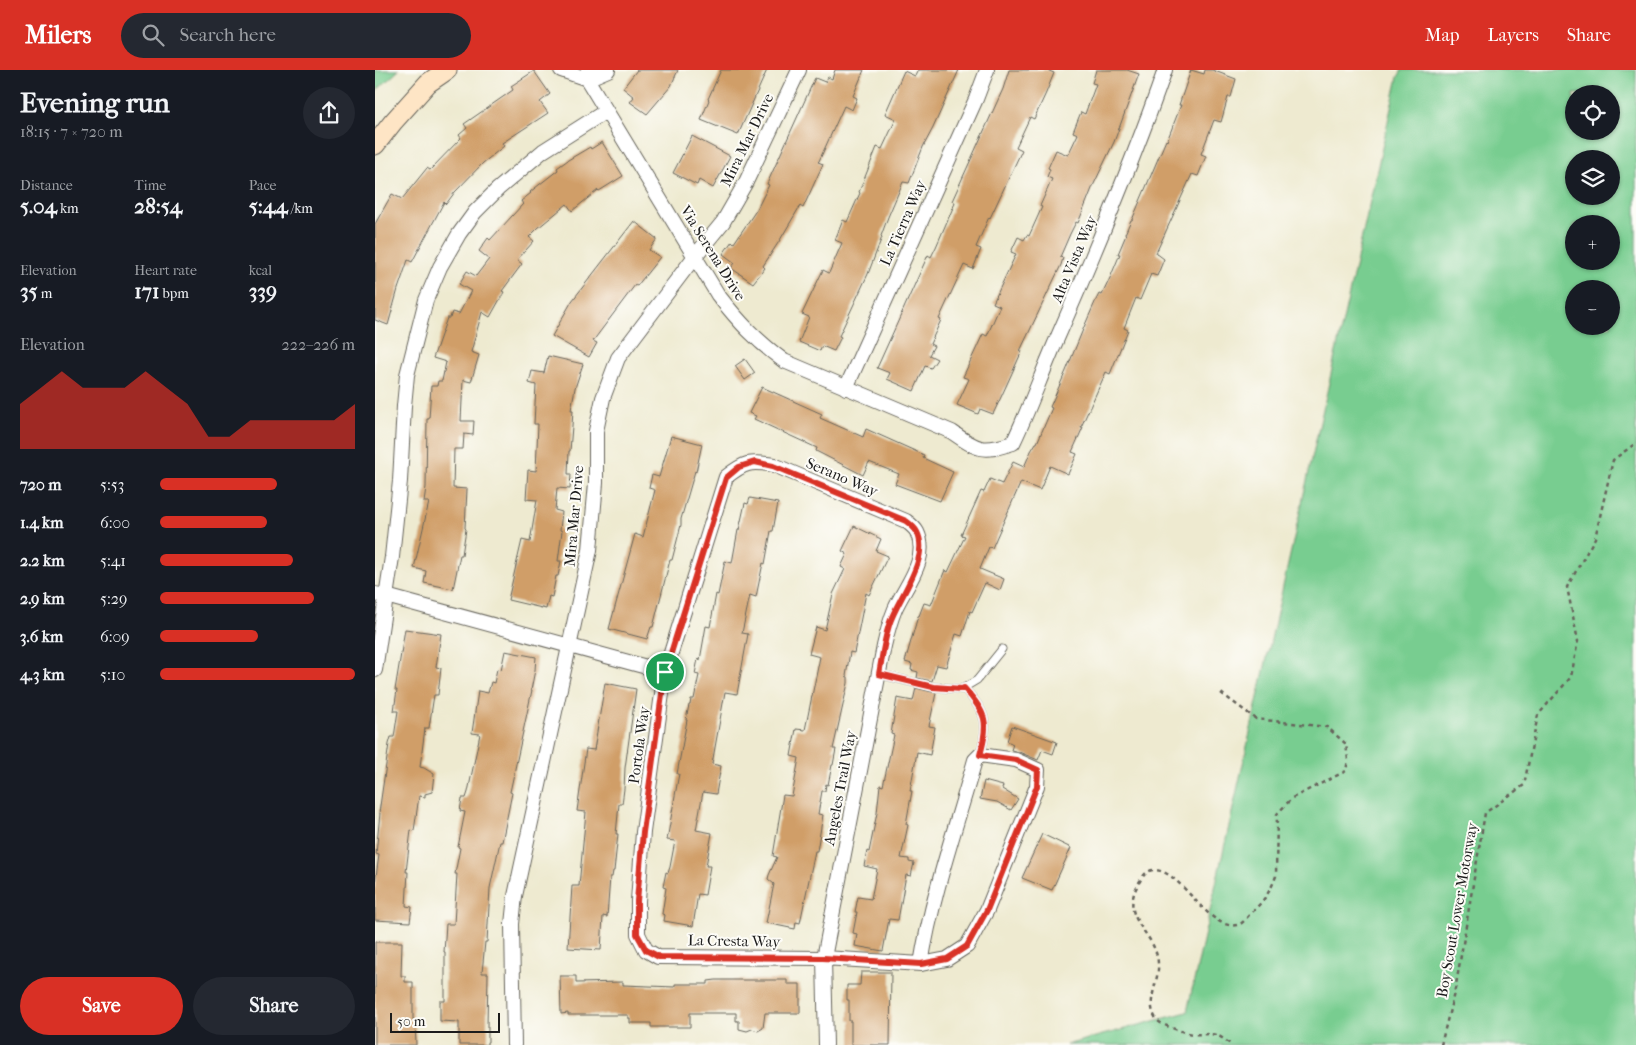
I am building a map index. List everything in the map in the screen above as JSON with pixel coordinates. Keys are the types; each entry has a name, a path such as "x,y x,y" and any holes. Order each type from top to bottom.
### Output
{"street":[{"path":"375,145 428,83 447,70"},
{"path":"561,70 587,75 608,70"},
{"name":"Mira Mar Drive","path":"514,1045 512,924 515,896 571,646 590,550 596,483 596,431 603,398 618,358 723,222 746,182 799,70"},
{"name":"La Tierra Way","path":"846,388 972,108 987,70"},
{"name":"Alta Vista Way","path":"997,448 1013,443 1093,257 1165,70"},
{"name":"Via Serena Drive","path":"587,75 606,111 718,296 737,320 763,345 784,361 952,432 967,443 983,450 997,448"},
{"path":"375,670 379,593 400,481 407,375 426,300 440,267 459,234 475,212 498,189 543,151 606,111"},
{"name":"Serano Way","path":"739,467 755,462 773,466 906,521 917,531 920,544"},
{"name":"Portola Way","path":"646,950 637,934 637,901 643,832 665,672 726,478 739,467"},
{"name":"Angeles Trail Way","path":"826,1045 823,958 889,625 917,568 920,544"},
{"path":"379,593 665,672"},
{"path":"921,964 932,908 975,760 980,755"},
{"name":"La Cresta Way","path":"646,950 659,957 823,958 921,964 947,959 967,946 987,910 1037,786 1038,770 1016,760 980,755"}],"lane":[{"path":"879,674 933,687 962,689 977,680 1002,649"},
{"path":"964,688 982,711 986,724 986,734 980,755"}],"path":[{"name":"Boy Scout Lower Motorway","path":"1441,1045 1456,985 1485,813 1524,785 1538,715 1571,677 1578,641 1567,587 1595,538 1613,460 1636,443"},
{"path":"1221,693 1256,719 1327,727 1346,744 1348,760 1346,771 1292,798 1277,814 1276,876 1261,903 1241,923 1229,926 1222,923 1164,872 1153,869 1145,873 1133,893 1132,909 1157,953 1159,965 1152,999 1152,1013 1160,1023 1191,1034 1217,1035 1232,1045"}],"green space":[{"path":"375,70 399,70 375,92"},
{"path":"1402,70 1636,70 1636,1045 1066,1045 1187,1012 1398,77"}],"building":[{"path":"637,70 678,70 671,86 647,114 630,102 634,97 623,88"},
{"path":"721,70 767,70 738,135 701,120"},
{"path":"835,70 864,70 853,96 857,98 852,110 844,106 818,162 823,164 803,208 800,206 763,266 765,268 753,283 731,268 735,263 723,254 732,241 734,243 757,209 815,78 825,82 828,77 832,79"},
{"path":"918,70 959,70 923,147 909,183 903,182 888,217 868,274 839,336 841,337 834,351 822,346 820,351 799,342 809,317 802,314 823,270 829,273 842,243 835,240 843,220 847,222 877,147 882,149 896,119 885,114 904,71 915,76"},
{"path":"1009,70 1047,70 1054,73 1034,119 1030,117 1016,147 1022,150 976,247 981,249 973,269 964,265 939,319 941,320 930,344 934,346 929,355 937,359 931,368 925,366 914,391 887,379 890,373 877,368 928,255 931,257 936,247 955,203 952,201 1003,89"},
{"path":"1096,70 1127,70 1139,74 1114,142 1078,223 1076,222 1070,234 1060,257 1063,258 1061,265 1020,351 1022,351 1002,395 993,414 980,409 978,414 957,405 969,379 963,377 983,334 987,336 1000,306 993,303 1016,254 1011,252 1018,237 1024,240 1027,235 1029,236 1042,207 1040,206 1052,179 1047,177 1050,169 1048,168 1056,150 1068,155 1078,134 1073,132 1081,112 1085,114 1096,84 1092,83"},
{"path":"1191,70 1204,74 1205,70 1212,70 1236,79 1231,97 1228,97 1221,122 1214,120 1201,154 1206,156 1198,176 1192,174 1156,253 1164,259 1157,276 1151,274 1140,300 1136,298 1124,328 1128,330 1110,374 1106,372 1081,427 1083,427 1072,452 1077,454 1068,474 1050,466 1040,490 1021,482 992,548 989,547 980,569 1004,579 1000,590 985,583 972,612 970,611 962,636 956,634 946,667 937,665 932,681 917,678 918,672 911,670 912,664 905,662 918,616 924,603 931,605 945,570 948,572 965,536 961,535 981,491 984,492 990,479 1002,484 1013,462 1024,467 1037,443 1084,327 1099,294 1102,295 1110,278 1120,254 1118,254 1125,234 1167,141 1181,105 1179,105"},
{"path":"534,71 550,94 540,102 548,113 502,143 504,146 483,163 446,204 444,202 412,262 408,260 388,325 375,320 375,224 392,194 402,199 427,168 430,170 461,138 459,135 467,128 464,124 513,90 511,86"},
{"path":"692,136 730,156 713,188 699,180 697,185 673,173"},
{"path":"602,142 623,176 598,190 572,211 567,204 538,228 529,237 534,241 517,260 522,264 502,291 504,292 490,317 482,312 471,352 479,355 471,382 463,380 461,421 474,421 473,435 464,434 463,449 454,449 453,488 467,489 466,529 462,555 460,555 453,589 424,583 426,571 414,568 429,502 424,502 427,419 429,419 431,386 437,386 438,381 442,381 446,362 433,358 447,318 450,318 452,312 459,314 471,291 459,284 467,271 476,276 489,259 479,251 488,238 490,240 523,204 521,201 530,192 568,160"},
{"path":"634,221 657,239 649,250 660,257 637,286 635,285 593,341 597,343 589,357 552,336 572,301"},
{"path":"548,356 583,364 575,388 571,410 573,410 568,474 571,474 570,489 557,488 555,510 562,512 560,530 562,531 558,561 561,561 552,597 549,596 546,609 508,600 522,540 530,542 537,500 526,499 528,470 536,471 538,424 534,424 536,385 529,383 532,371 544,373"},
{"path":"745,359 755,373 745,380 735,366"},
{"path":"762,387 822,414 820,418 863,437 866,429 924,455 923,458 953,472 940,501 895,484 899,474 869,462 863,475 816,451 817,448 754,419 756,416 749,413"},
{"path":"671,436 702,444 696,472 681,519 672,560 670,560 653,627 651,627 647,639 609,629 635,534 643,537 655,490 649,488 652,475 659,477"},
{"path":"750,498 778,503 773,531 771,531 756,597 750,595 742,633 748,634 737,694 725,692 712,764 721,766 716,794 703,792 696,830 712,833 706,866 710,866 705,895 698,894 693,926 664,921 665,915 662,914 666,888 663,887 666,872 668,873 670,867 675,841 667,840 679,774 677,774 686,720 691,699 694,699 699,675 695,674 698,659 700,660 706,626 710,627 725,561 732,563 745,503 748,504"},
{"path":"854,526 881,539 876,551 888,556 869,595 866,593 854,653 850,652 846,676 848,677 848,683 833,749 836,749 833,765 828,785 826,784 825,791 822,791 818,814 823,815 817,851 815,851 800,923 796,922 795,929 766,923 774,884 768,879 777,857 773,856 783,795 792,796 799,758 791,756 796,729 805,730 820,657 809,654 816,627 825,630 833,594 845,569 841,567 847,554 842,551"},
{"path":"405,629 441,634 436,667 441,668 438,695 434,695 429,728 425,728 420,767 434,774 432,792 425,794 425,797 419,796 414,831 411,830 406,872 408,872 406,906 412,907 410,922 375,920 375,884 379,855 376,854 379,813 389,744 391,737 394,737 398,711 394,711 397,690 395,690"},
{"path":"505,651 536,657 535,670 510,792 512,793 502,842 500,842 490,888 487,942 485,942 482,973 488,973 488,1042 487,1045 459,1045 459,1022 440,1021 440,1001 445,1001 444,952 446,924 454,924 457,874 455,874 465,812 460,811 462,798 466,798 468,792 480,734 472,733 478,691 488,693 491,682 494,683 497,669 501,670"},
{"path":"605,683 636,689 622,804 619,804 614,871 612,877 610,877 607,917 603,916 601,950 568,948 572,886 579,886 586,812 577,811 586,749 594,750"},
{"path":"916,688 936,693 929,726 935,727 930,755 917,752 910,791 912,791 906,824 908,825 901,858 909,859 909,862 914,863 911,876 906,875 898,920 889,919 883,951 855,946 857,934 853,933 858,897 871,899 877,869 864,866 867,851 869,852 877,813 880,785 883,786 894,735 891,734 897,698 913,701"},
{"path":"1012,726 1057,742 1053,754 1042,750 1038,760 1011,750 1013,744 1007,741"},
{"path":"984,781 1003,786 1002,789 1018,799 1011,810 997,802 980,799"},
{"path":"1042,834 1071,848 1052,890 1022,878"},
{"path":"375,942 402,942 401,976 405,976 405,982 413,982 413,1020 415,1020 416,1045 375,1045"},
{"path":"861,972 891,972 890,1045 851,1045 851,1021 849,1021 847,985 860,985"},
{"path":"560,976 576,976 576,983 623,982 623,985 675,987 675,984 708,984 708,981 716,980 787,980 787,984 800,984 800,1013 765,1013 763,1028 758,1031 739,1029 736,1013 690,1013 690,1027 651,1027 651,1023 630,1023 628,1015 561,1014"}],"route":[{"path":"755,462 773,466 906,521 917,531 920,556 917,568 889,625 883,646 879,674 933,687 964,688 982,711 986,724 986,734 980,755 1016,760 1038,770 1037,786 987,910 967,946 947,959 921,964 823,958 659,957 646,950 637,934 637,901 643,832 665,672 726,478 739,467 755,462"}]}
